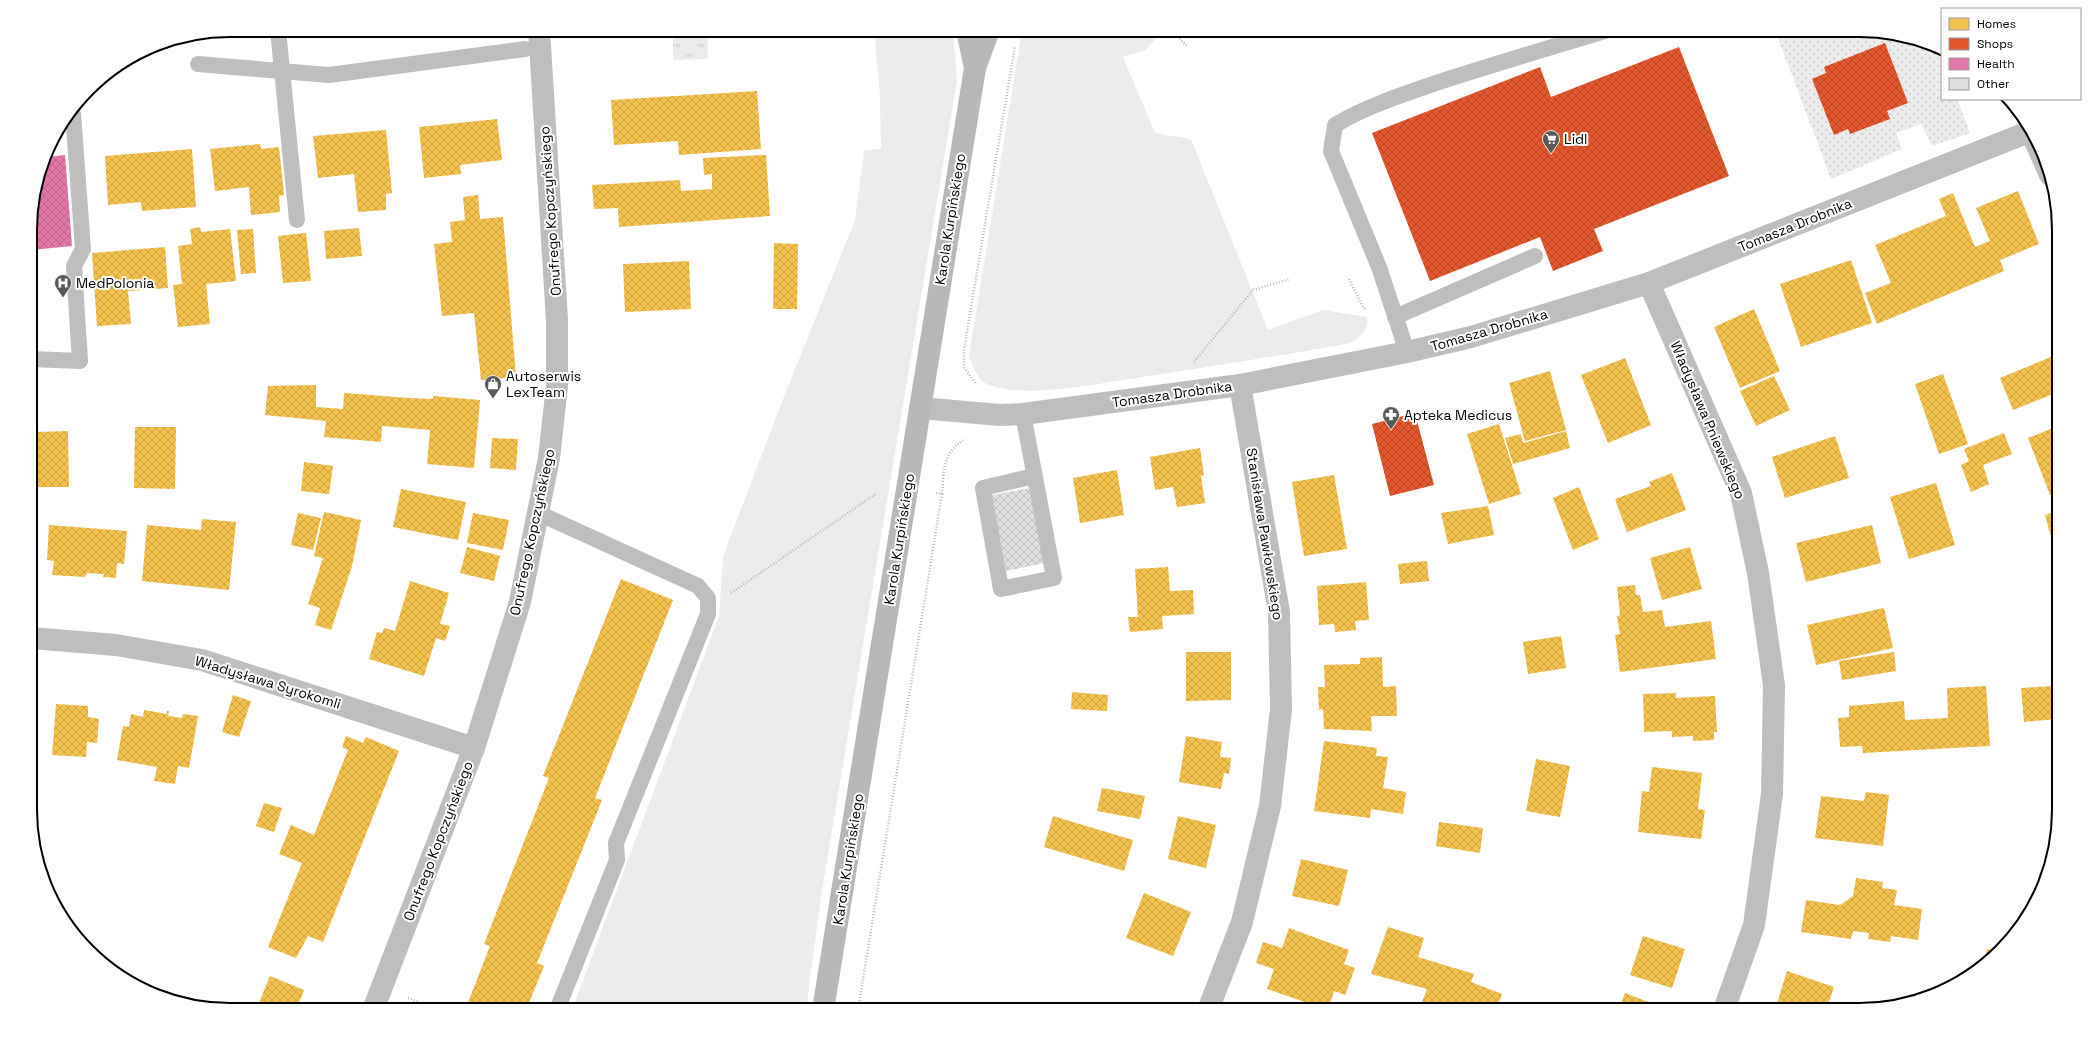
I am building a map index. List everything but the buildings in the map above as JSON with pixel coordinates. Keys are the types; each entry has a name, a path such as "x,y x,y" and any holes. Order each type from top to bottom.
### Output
{"street":[{"name":"Onufrego Kopczyńskiego","path":"376,1003 474,748 520,602 549,458 558,386 558,320 539,37"},
{"name":"Karola Kurpińskiego","path":"968,37 975,68"},
{"name":"Karola Kurpińskiego","path":"824,1003 975,68 986,37"},
{"name":"Tomasza Drobnika","path":"920,408 1000,415 1023,414 1240,385 1407,352 1471,337 1649,283 2025,133"},
{"name":"Władysława Pniewskiego","path":"1649,283 1740,493 1758,573 1774,685 1772,794 1754,925 1726,1003"},
{"name":"Stanisława Pawłowskiego","path":"1211,1003 1242,922 1270,806 1281,709 1279,612 1240,385"},
{"name":"Władysława Syrokomli","path":"37,638 116,645 202,660 474,748"}],"lane":[{"path":"279,37 297,220"},
{"path":"1407,352 1379,267 1331,151 1335,125 1353,114 1414,91 1586,37"},
{"path":"198,64 329,75 525,49"},
{"path":"37,359 80,361 74,266 83,249 73,118"},
{"path":"1395,317 1535,256"},
{"path":"1023,414 1054,578 1001,589 983,488 1034,476"},
{"path":"538,513 698,586 708,598 708,614 616,843 617,860 560,1003"}],"path":[{"path":"1178,37 1188,47"},
{"path":"978,385 973,382 964,367 964,349 1016,38"},
{"path":"1190,367 1253,290 1290,279"},
{"path":"382,988 421,1003"}],"green space":[{"path":"673,37 707,37 708,59 673,60"},
{"path":"875,37 954,37 957,81 821,897 807,1003 575,1003 719,616 723,556 785,394 855,220 864,150 881,149 880,95"},
{"path":"1021,37 1157,37 1146,50 1123,57 1155,133 1191,139 1268,330 1323,310 1367,317 1364,332 1351,343 1217,366 1064,389 1026,391 992,386 983,382 975,370 969,356"},
{"path":"1778,37 1871,37 1921,47 1940,55 1941,100 1957,100 1970,133 1932,146 1921,124 1896,133 1902,149 1831,179"}],"place":[{"name":"Lidl","path":"1551,154"},
{"name":"MedPolonia","path":"63,298"},
{"name":"Autoserwis LexTeam","path":"493,399"},
{"name":"Apteka Medicus","path":"1391,430"}]}
